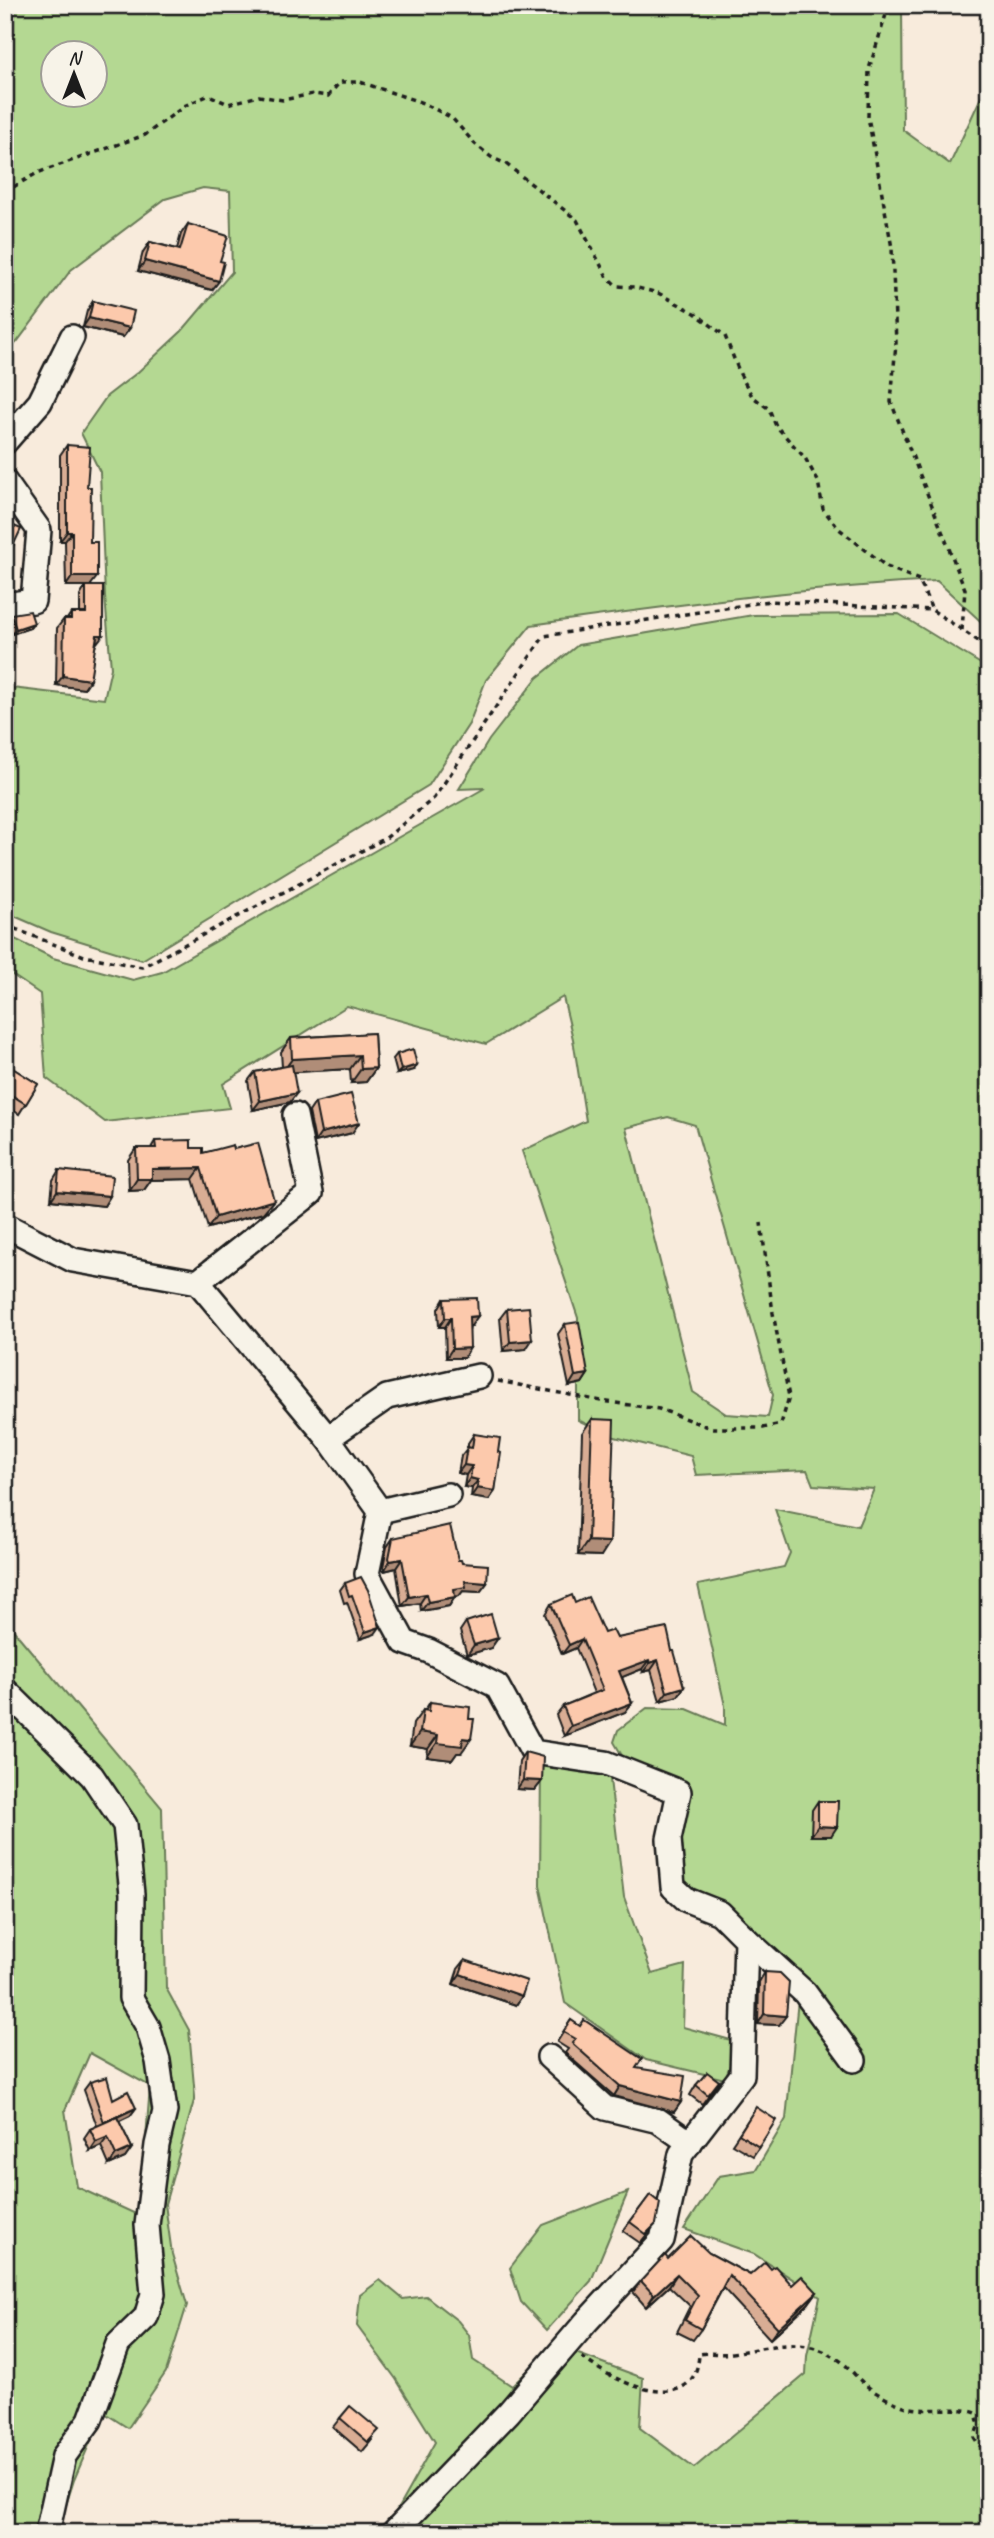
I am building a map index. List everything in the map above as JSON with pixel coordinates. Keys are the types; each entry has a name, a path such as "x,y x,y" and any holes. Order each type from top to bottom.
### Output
{"street":[{"path":"5,442 40,402 72,337"},
{"path":"5,482 39,530 33,601 5,605"},
{"path":"198,1282 311,1193 295,1115"},
{"path":"5,1225 73,1259 198,1282 328,1438 380,1511 367,1574 404,1642 429,1651 498,1686 533,1752 606,1763 679,1793 669,1839 673,1887 687,1900 720,1913 805,1993 854,2060"},
{"path":"328,1438 387,1397 479,1377"},
{"path":"380,1511 448,1495"},
{"path":"5,1690 92,1776 125,1825 132,1894 131,1998 148,2027 155,2050 165,2111 157,2145 147,2225 153,2294 146,2317 118,2344 90,2420 64,2456 47,2533"},
{"path":"393,2533 509,2412 662,2240 681,2154 742,2075 746,1939"},
{"path":"549,2057 605,2108 659,2121 690,2143"}],"path":[{"path":"889,5 869,69 869,117 892,248 896,343 891,402 965,589 962,630"},
{"path":"5,192 37,173 145,135 165,118 209,95 228,104 260,96 283,100 313,94 328,96 341,82 360,82 423,103 452,118 475,145 506,164 576,220 607,278 617,286 658,293 695,313 725,337 752,396 769,409 776,426 805,458 818,481 823,509 838,528 887,567 919,580 932,610"},
{"path":"5,925 84,956 142,967 386,838 434,798 544,636 770,601 932,610 989,648"},
{"path":"479,1377 601,1401 659,1409 711,1428 763,1428 781,1424 789,1397 773,1312 761,1223"},
{"path":"572,2339 576,2351 594,2367 621,2381 668,2392 690,2383 699,2368 699,2354 728,2354 781,2343 815,2347 835,2357 883,2397 907,2407 930,2411 966,2409 976,2413 979,2425 974,2437 979,2445 989,2451"}],"green space":[{"path":"9,5 902,5 903,130 950,164 989,80 989,629 937,581 784,593 531,625 486,680 469,724 429,785 142,960 51,932 5,912 5,646 7,645 12,688 104,699 111,668 100,472 81,433 107,396 138,372 182,331 232,272 230,191 203,188 165,199 71,270 5,354 5,10"},
{"path":"899,614 989,669 989,2533 379,2533 389,2524 435,2442 396,2379 357,2326 360,2295 380,2280 403,2299 426,2296 458,2321 469,2335 473,2360 512,2386 554,2345 643,2378 640,2428 694,2468 806,2374 807,2356 820,2297 754,2254 684,2229 719,2176 756,2170 786,2119 801,1970 774,1959 677,1878 679,1821 686,1783 624,1759 614,1742 618,1730 647,1708 687,1709 725,1725 725,1706 698,1585 784,1567 790,1553 775,1509 858,1526 874,1489 813,1485 807,1470 696,1475 691,1456 611,1436 578,1420 578,1318 522,1151 586,1121 573,1039 563,997 486,1044 347,1006 223,1084 230,1108 105,1122 46,1078 40,994 5,970 5,934 53,958 133,980 162,972 485,788 459,789 489,740 537,678 578,645 753,615","holes":["668,1117 695,1125 773,1395 768,1417 726,1414 693,1392 626,1128"]},
{"path":"5,1620 162,1808 166,1988 189,2030 195,2097 165,2204 172,2254 187,2305 166,2372 128,2428 103,2412 74,2480 57,2533 5,2533","holes":["90,2053 150,2086 140,2216 77,2187 65,2110"]},
{"path":"541,1759 609,1771 624,1897 652,1974 685,1965 683,2027 738,2042 725,2079 646,2060 565,2003 540,1885"},
{"path":"628,2192 591,2281 547,2330 521,2302 510,2268 543,2225"}],"building":[{"path":"188,224 228,236 220,261 224,262 219,281 145,261 150,242 180,250"},
{"path":"93,301 134,311 130,328 89,318"},
{"path":"67,445 90,447 87,487 91,487 90,542 97,542 97,577 72,577 72,532 67,532"},
{"path":"5,522 21,529 5,563"},
{"path":"86,586 103,586 103,635 97,635 90,680 63,676 64,619 71,619 71,613 86,613"},
{"path":"30,611 34,623 16,629 11,614"},
{"path":"374,1033 376,1068 361,1069 360,1055 292,1059 291,1038"},
{"path":"5,1048 13,1053 6,1064 38,1084 26,1104 5,1091"},
{"path":"413,1049 417,1065 401,1070 397,1054"},
{"path":"292,1065 297,1093 260,1101 255,1072"},
{"path":"351,1094 359,1123 321,1133 315,1103"},
{"path":"191,1140 191,1148 203,1148 203,1153 233,1145 234,1149 258,1143 274,1200 216,1217 201,1168 152,1169 152,1179 137,1179 136,1148 156,1148 155,1141"},
{"path":"59,1170 112,1176 110,1196 57,1191"},
{"path":"477,1298 478,1316 469,1317 470,1348 452,1349 451,1318 445,1318 444,1299"},
{"path":"529,1307 532,1340 510,1342 507,1309"},
{"path":"579,1322 588,1374 575,1376 565,1324"},
{"path":"592,1419 614,1420 610,1542 588,1541"},
{"path":"474,1434 500,1438 498,1452 501,1453 495,1491 477,1488 478,1480 470,1478 472,1466 464,1465 467,1447 472,1448"},
{"path":"450,1525 458,1560 462,1563 488,1565 487,1583 465,1581 466,1587 454,1589 455,1597 428,1602 426,1594 409,1597 402,1559 390,1561 389,1558 393,1538"},
{"path":"361,1577 380,1627 365,1632 345,1583"},
{"path":"572,1595 575,1603 588,1597 604,1633 613,1630 617,1638 667,1628 684,1687 667,1692 658,1660 650,1663 649,1660 619,1671 632,1703 571,1726 563,1706 603,1690 582,1639 569,1645 551,1604"},
{"path":"491,1614 498,1638 474,1645 466,1622"},
{"path":"430,1702 470,1707 469,1719 474,1719 471,1739 463,1738 462,1746 437,1743 438,1735 420,1732 423,1710 429,1711"},
{"path":"525,1752 543,1757 542,1781 523,1780"},
{"path":"818,1801 838,1801 837,1827 818,1826"},
{"path":"465,1960 527,1981 522,1996 460,1974"},
{"path":"765,1972 780,1973 789,1982 786,2016 764,2014"},
{"path":"571,2020 580,2026 584,2020 642,2059 636,2068 685,2076 681,2102 620,2086 572,2043 575,2039 563,2032"},
{"path":"707,2072 719,2081 708,2095 696,2085"},
{"path":"107,2077 113,2099 128,2091 136,2108 104,2122 90,2082"},
{"path":"756,2107 776,2120 759,2147 739,2134"},
{"path":"117,2117 132,2148 116,2155 108,2137 96,2142 90,2129"},
{"path":"650,2195 660,2203 656,2224 646,2234 630,2222"},
{"path":"691,2236 709,2253 750,2275 765,2262 771,2269 775,2266 792,2285 802,2276 817,2292 778,2328 729,2275 701,2329 685,2320 698,2295 677,2274 654,2295 641,2281 665,2255 668,2259"},
{"path":"350,2406 379,2430 368,2442 340,2418"}]}
